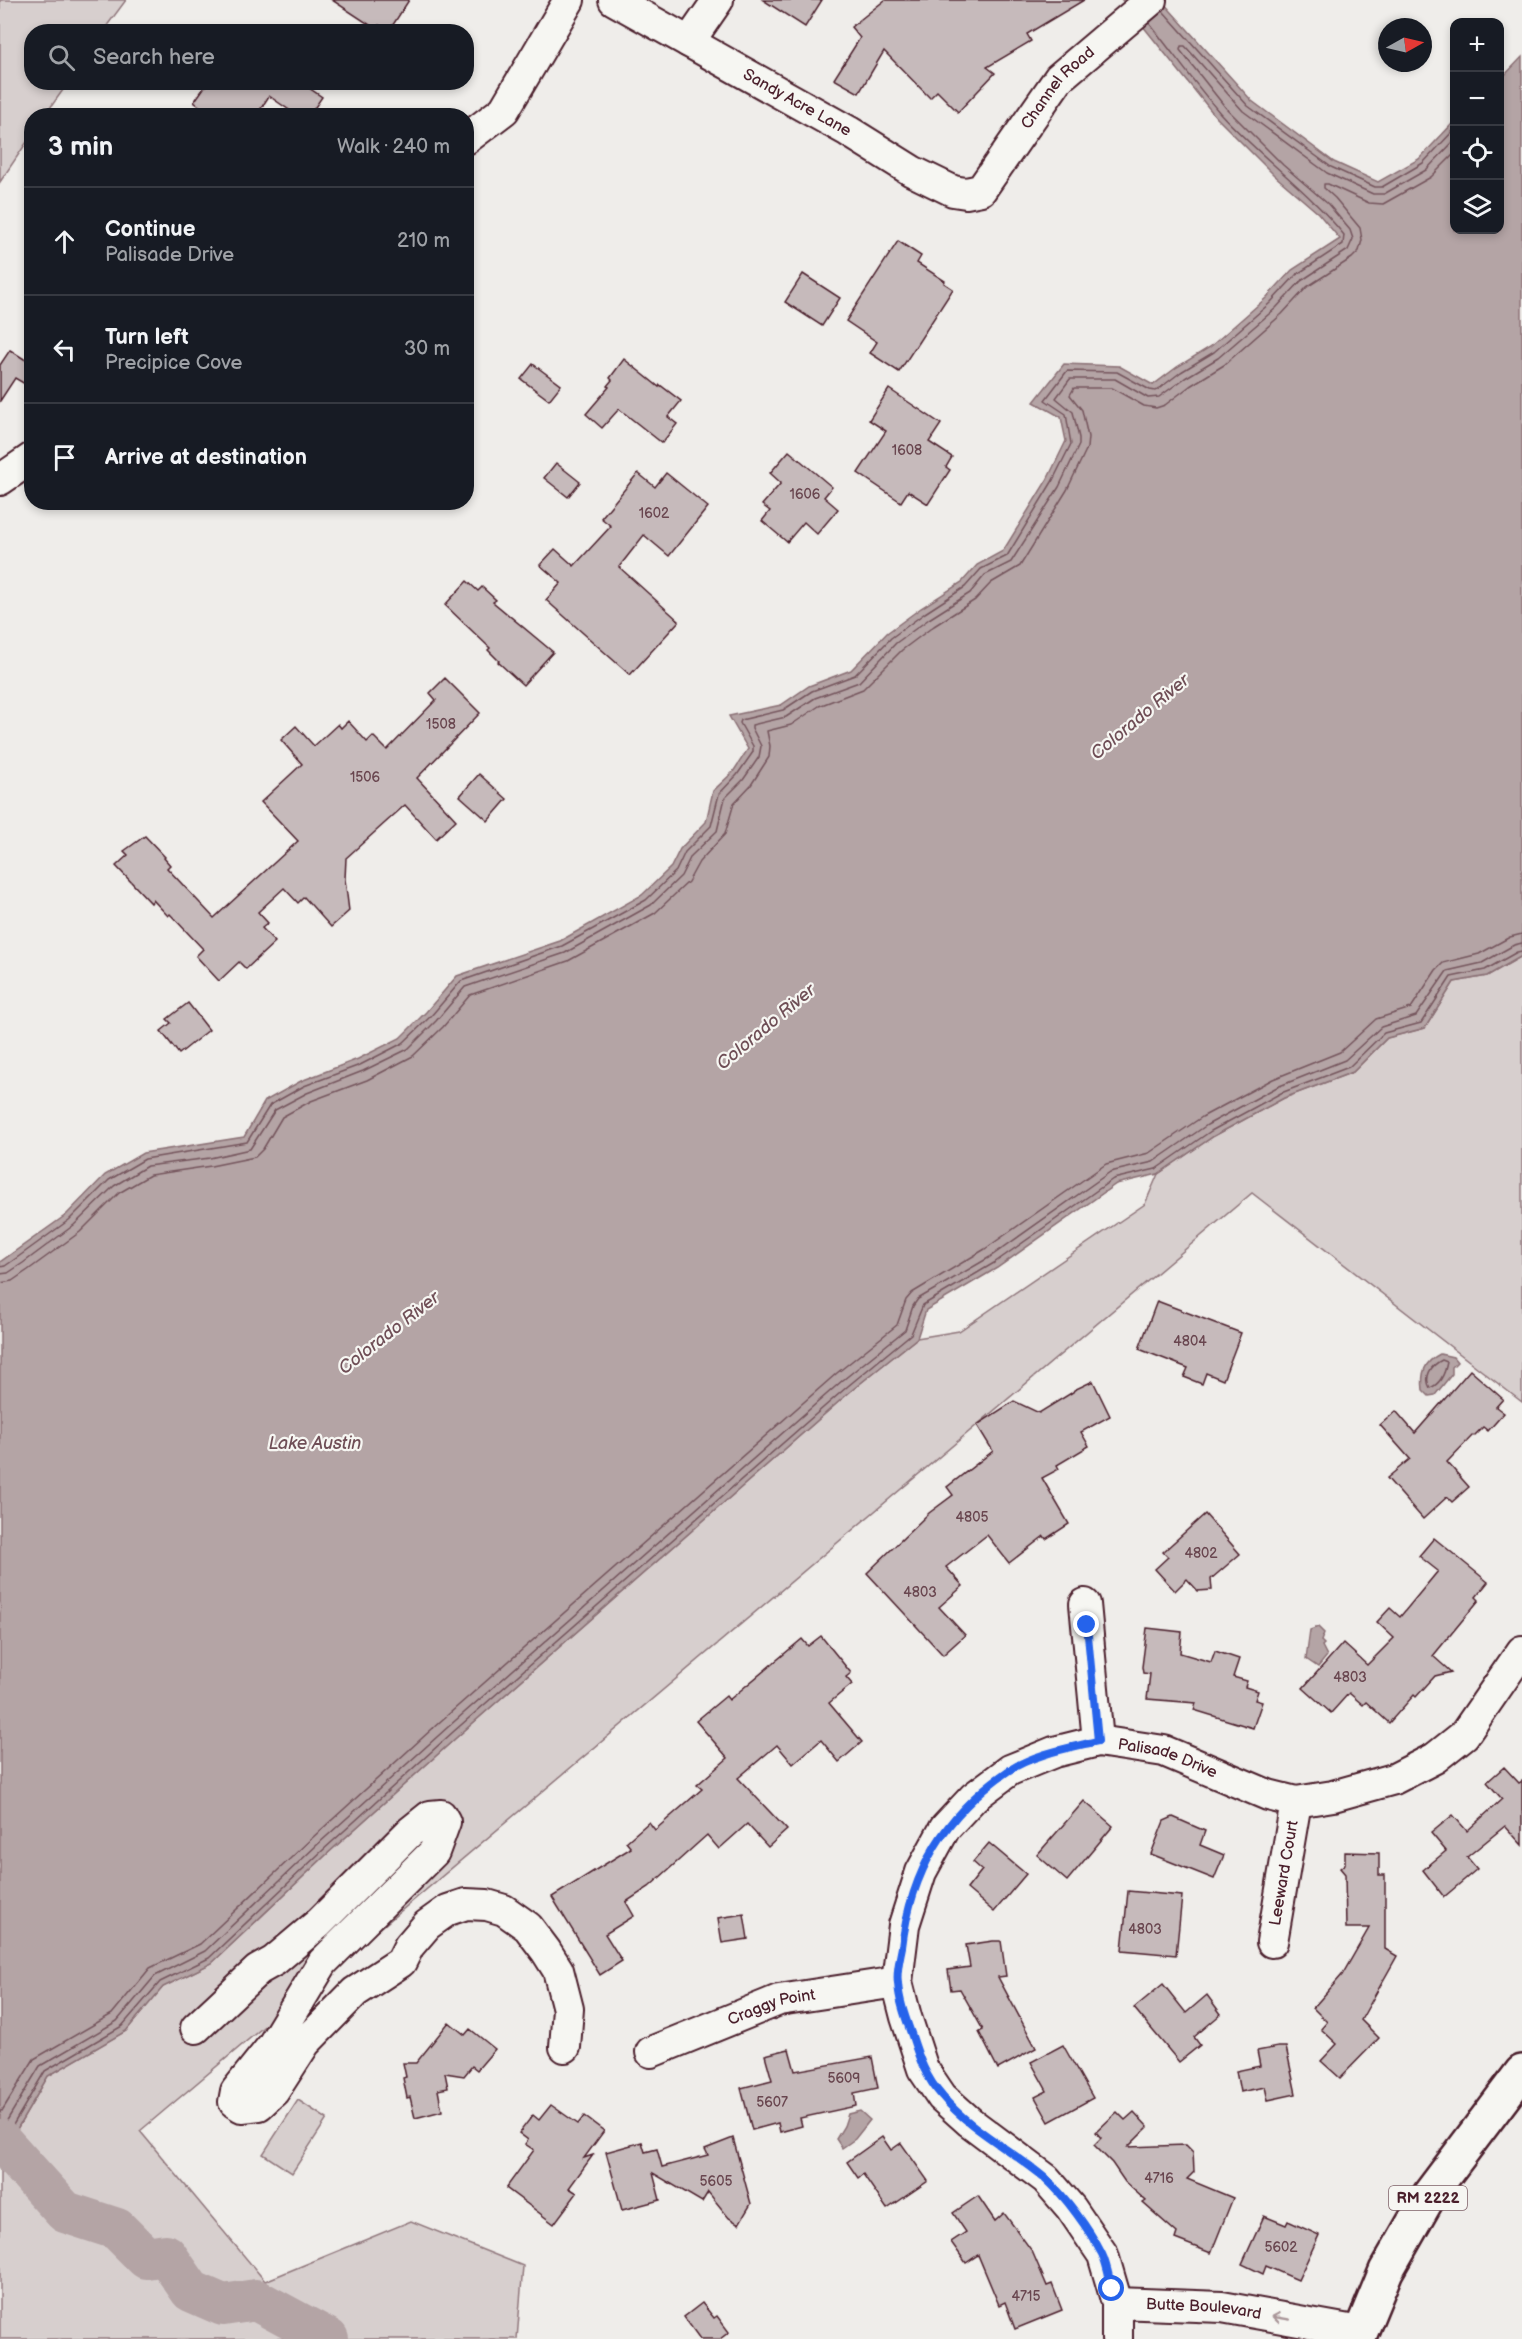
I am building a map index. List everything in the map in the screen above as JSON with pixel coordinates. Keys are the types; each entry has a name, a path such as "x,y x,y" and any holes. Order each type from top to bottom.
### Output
{"main road":[{"name":"RM 2222","path":"1359,2335 1386,2271 1430,2194 1522,2072"}],"street":[{"path":"474,133 504,110 569,0"},
{"name":"Sandy Acre Lane","path":"614,0 848,131 912,171 953,192 966,193 981,189"},
{"path":"689,42 718,0"},
{"name":"Channel Road","path":"981,189 1059,78 1150,0"},
{"path":"0,480 24,464"},
{"path":"1085,1604 1098,1741"},
{"name":"Palisade Drive","path":"1117,2339 1117,2303 1103,2255 1071,2208 1046,2179 970,2122 949,2103 923,2069 897,1982 904,1924 921,1872 945,1828 974,1797 1010,1770 1054,1752 1098,1741 1164,1751 1268,1795 1296,1802 1333,1796 1394,1779 1435,1758 1464,1735 1522,1651"},
{"name":"Leeward Court","path":"1272,1942 1296,1802"},
{"path":"196,2028 258,1970 274,1962 319,1923 410,1832 429,1816 441,1815 445,1822 434,1852 323,1962 272,2046 236,2091 234,2102 242,2107 259,2105 274,2091 305,2043 355,1992 401,1962 409,1946 427,1925 448,1910 466,1904 487,1905 504,1910 528,1926 546,1951 558,1970 568,2009 565,2047"},
{"name":"Craggy Point","path":"651,2052 779,2000 897,1982"},
{"name":"Butte Boulevard","path":"1117,2303 1222,2307 1359,2335"}],"shaded area":[{"path":"0,0 126,0 108,24 24,24 24,90 63,90 50,108 24,108 24,146 0,182"},
{"path":"1522,956 1522,1402 1252,1193 140,2131 265,2281 411,2221 523,2266 517,2339 0,2339 0,2158 48,2076 126,2031 163,1987 212,1963 326,1855 457,1737 852,1390 917,1338 959,1331 1145,1204 1158,1174 1214,1136 1284,1098 1353,1072 1387,1038 1425,1028 1454,982 1487,976"},
{"path":"298,2100 327,2119 292,2173 263,2154"}],"water":[{"name":"Lake Austin","path":"1122,0 1161,0 1252,101 1334,162 1378,182 1419,159 1450,126 1450,234 1504,234 1504,76 1522,57 1522,956 1487,976 1454,982 1425,1028 1387,1038 1353,1072 1284,1098 1214,1136 1158,1174 1116,1184 997,1268 926,1310 917,1338 852,1390 457,1737 326,1855 212,1963 163,1987 126,2031 48,2076 0,2158 0,1262 66,1215 105,1175 143,1153 244,1137 265,1101 301,1081 358,1059 400,1038 457,976 560,941 642,895 671,867 680,849 706,822 713,791 733,772 748,749 729,716 781,705 809,686 851,670 887,633 962,582 977,565 1003,551 1047,480 1066,441 1061,417 1034,402 1064,364 1119,366 1153,385 1210,347 1266,298 1292,270 1340,239 1318,213 1274,175 1216,117"},
{"path":"1440,1354 1453,1357 1457,1362 1452,1367 1452,1374 1435,1395 1429,1396 1423,1390 1423,1373 1427,1364"},
{"path":"1318,1627 1324,1633 1321,1641 1327,1656 1318,1667 1306,1659 1310,1630"},
{"path":"860,2111 870,2120 855,2139 842,2148 836,2139 848,2114"}],"building":[{"path":"332,0 409,0 394,24 368,24"},
{"path":"763,0 822,0 805,27"},
{"path":"885,0 1084,0 1027,34 1031,41 987,67 995,73 958,112 937,91 930,98 884,51 859,93 834,79 860,38 851,27"},
{"path":"202,90 312,90 322,97 314,108 286,108 269,96 261,108 202,108 194,102"},
{"path":"898,241 921,256 917,263 945,281 944,283 953,289 899,372 870,353 877,342 846,321"},
{"path":"803,274 840,298 822,326 785,302"},
{"path":"10,350 24,359 24,383 15,378 0,401 0,365"},
{"path":"624,359 681,401 668,417 677,424 662,443 619,409 602,428 586,414 609,387 607,386 612,380 610,378"},
{"path":"533,364 561,385 549,400 521,379"},
{"path":"889,389 941,424 929,442 952,457 946,467 950,470 928,504 908,491 901,502 858,473 886,431 869,420"},
{"path":"789,451 832,487 824,497 838,509 817,534 804,522 787,542 762,521 770,511 762,505 781,483 770,473"},
{"path":"556,463 580,482 568,497 544,478"},
{"path":"638,473 655,487 666,473 708,507 669,556 644,535 619,567 679,621 630,675 546,600 561,583 540,565 555,549 574,566 611,526 601,518"},
{"path":"467,581 478,591 482,587 496,600 493,602 553,652 523,685 498,662 488,650 490,648 445,605"},
{"path":"445,678 480,713 417,778 456,820 436,839 405,805 346,858 345,879 349,911 331,927 304,897 298,903 284,888 258,912 268,923 262,928 275,942 246,969 239,962 219,981 196,956 203,949 170,914 168,916 153,900 151,903 116,866 128,855 124,851 145,836 165,857 170,865 167,868 214,918 298,841 261,802 302,764 281,740 296,726 314,746 338,724 341,728 348,721 367,742 373,736 387,750 436,700 430,693"},
{"path":"479,774 507,799 488,821 460,796"},
{"path":"188,1003 209,1030 179,1054 161,1031 171,1023 167,1019"},
{"path":"1157,1301 1241,1333 1223,1380 1206,1373 1202,1384 1184,1377 1188,1368 1139,1349"},
{"path":"1470,1370 1503,1399 1496,1407 1504,1413 1488,1431 1483,1427 1473,1435 1447,1462 1469,1487 1452,1502 1447,1497 1423,1519 1387,1478 1410,1459 1380,1425 1396,1411 1415,1433"},
{"path":"1093,1381 1110,1416 1081,1432 1089,1446 1057,1465 1059,1469 1042,1478 1069,1524 1046,1539 1044,1536 1009,1563 987,1535 946,1567 963,1586 939,1607 965,1635 943,1655 867,1573 929,1513 953,1495 947,1487 993,1451 977,1425 1014,1401 1039,1413 1074,1390"},
{"path":"1205,1514 1240,1554 1211,1579 1212,1590 1198,1591 1187,1579 1175,1591 1155,1569 1168,1557 1163,1552"},
{"path":"1434,1538 1488,1582 1476,1597 1479,1600 1433,1656 1451,1672 1435,1676 1389,1723 1366,1702 1363,1705 1349,1693 1331,1713 1303,1688 1343,1643 1367,1665 1394,1638 1377,1622 1390,1608 1400,1617 1438,1571 1419,1556"},
{"path":"1147,1628 1182,1632 1180,1653 1211,1662 1215,1651 1239,1659 1233,1677 1247,1681 1245,1687 1258,1691 1255,1700 1262,1702 1253,1728 1194,1710 1196,1703 1147,1699 1150,1674 1143,1673 1142,1667"},
{"path":"821,1636 851,1673 846,1677 852,1684 829,1703 862,1742 839,1762 821,1740 793,1764 777,1745 738,1778 787,1830 768,1847 747,1824 719,1849 707,1835 649,1887 626,1902 634,1916 605,1934 622,1961 600,1975 552,1897 631,1848 626,1842 649,1822 655,1830 702,1789 697,1785 728,1758 696,1721 726,1696 729,1700 802,1639 808,1646"},
{"path":"1504,1767 1519,1783 1522,1781 1522,1845 1505,1826 1467,1857 1477,1869 1444,1897 1423,1870 1446,1851 1431,1833 1453,1815 1467,1831 1502,1799 1487,1782"},
{"path":"1084,1801 1113,1826 1067,1881 1037,1855"},
{"path":"1173,1817 1205,1831 1200,1845 1224,1855 1214,1879 1151,1854 1164,1821"},
{"path":"989,1843 1026,1874 994,1912 967,1889 982,1870 973,1862"},
{"path":"1345,1852 1379,1853 1379,1875 1385,1875 1385,1949 1397,1956 1361,2020 1379,2038 1340,2078 1321,2061 1337,2044 1321,2029 1327,2022 1313,2008 1342,1975 1369,1928 1346,1928 1345,1874 1340,1868 1345,1864"},
{"path":"1128,1891 1182,1896 1176,1955 1122,1950"},
{"path":"744,1914 748,1939 722,1943 718,1918"},
{"path":"1001,1941 1006,1976 998,1977 1036,2048 998,2069 979,2032 983,2030 960,1989 951,1990 948,1970 970,1967 966,1945"},
{"path":"1163,1984 1186,2013 1207,1995 1221,2014 1194,2037 1200,2045 1179,2062 1134,2008"},
{"path":"449,2022 465,2035 470,2029 495,2049 477,2070 472,2066 464,2076 445,2073 448,2088 438,2090 442,2111 415,2118 410,2097 407,2098 403,2063 416,2063"},
{"path":"1063,2045 1093,2098 1049,2122 1035,2097 1047,2091 1031,2062"},
{"path":"1286,2047 1296,2094 1268,2100 1265,2087 1240,2092 1236,2071 1260,2066 1257,2051"},
{"path":"789,2049 795,2071 872,2057 878,2088 854,2093 856,2106 800,2118 802,2126 780,2132 778,2123 752,2130 741,2088 772,2080 765,2055"},
{"path":"551,2105 578,2124 584,2116 604,2131 584,2158 593,2155 569,2188 577,2193 554,2224 506,2188 534,2150 525,2144 528,2140 519,2133 533,2115 539,2120"},
{"path":"1117,2112 1125,2120 1134,2112 1148,2127 1128,2147 1186,2145 1193,2152 1194,2172 1187,2179 1233,2198 1211,2253 1175,2239 1177,2233 1143,2203 1146,2201 1125,2182 1112,2163 1094,2145 1101,2138 1096,2132"},
{"path":"882,2137 891,2150 901,2143 928,2181 887,2209 863,2174 858,2178 847,2162"},
{"path":"733,2138 751,2204 739,2224 729,2218 708,2192 702,2202 653,2173 660,2200 622,2210 606,2152 642,2142 645,2152 657,2149 662,2167 708,2155 705,2149"},
{"path":"978,2196 995,2221 1004,2213 1032,2251 1047,2286 1052,2284 1062,2310 1015,2329 1005,2302 999,2305 978,2255 966,2263 951,2242 966,2232 953,2213"},
{"path":"1264,2216 1286,2225 1288,2221 1319,2235 1298,2280 1266,2266 1263,2274 1242,2264"},
{"path":"702,2303 714,2318 717,2316 729,2332 720,2339 700,2339 684,2317"}],"waterway":[{"path":"0,2140 65,2212 117,2229 146,2258 166,2255 191,2291 223,2305 256,2300 328,2339"}],"route":[{"path":"1087,1625 1098,1741 1054,1752 1010,1770 974,1797 945,1828 921,1872 904,1924 897,1982 923,2069 932,2083 942,2097 970,2122 1046,2179 1071,2208 1103,2255 1112,2289"}],"water label":[{"name":"Colorado River","path":"1140,717"},
{"name":"Colorado River","path":"766,1027"},
{"name":"Colorado River","path":"389,1333"}]}
